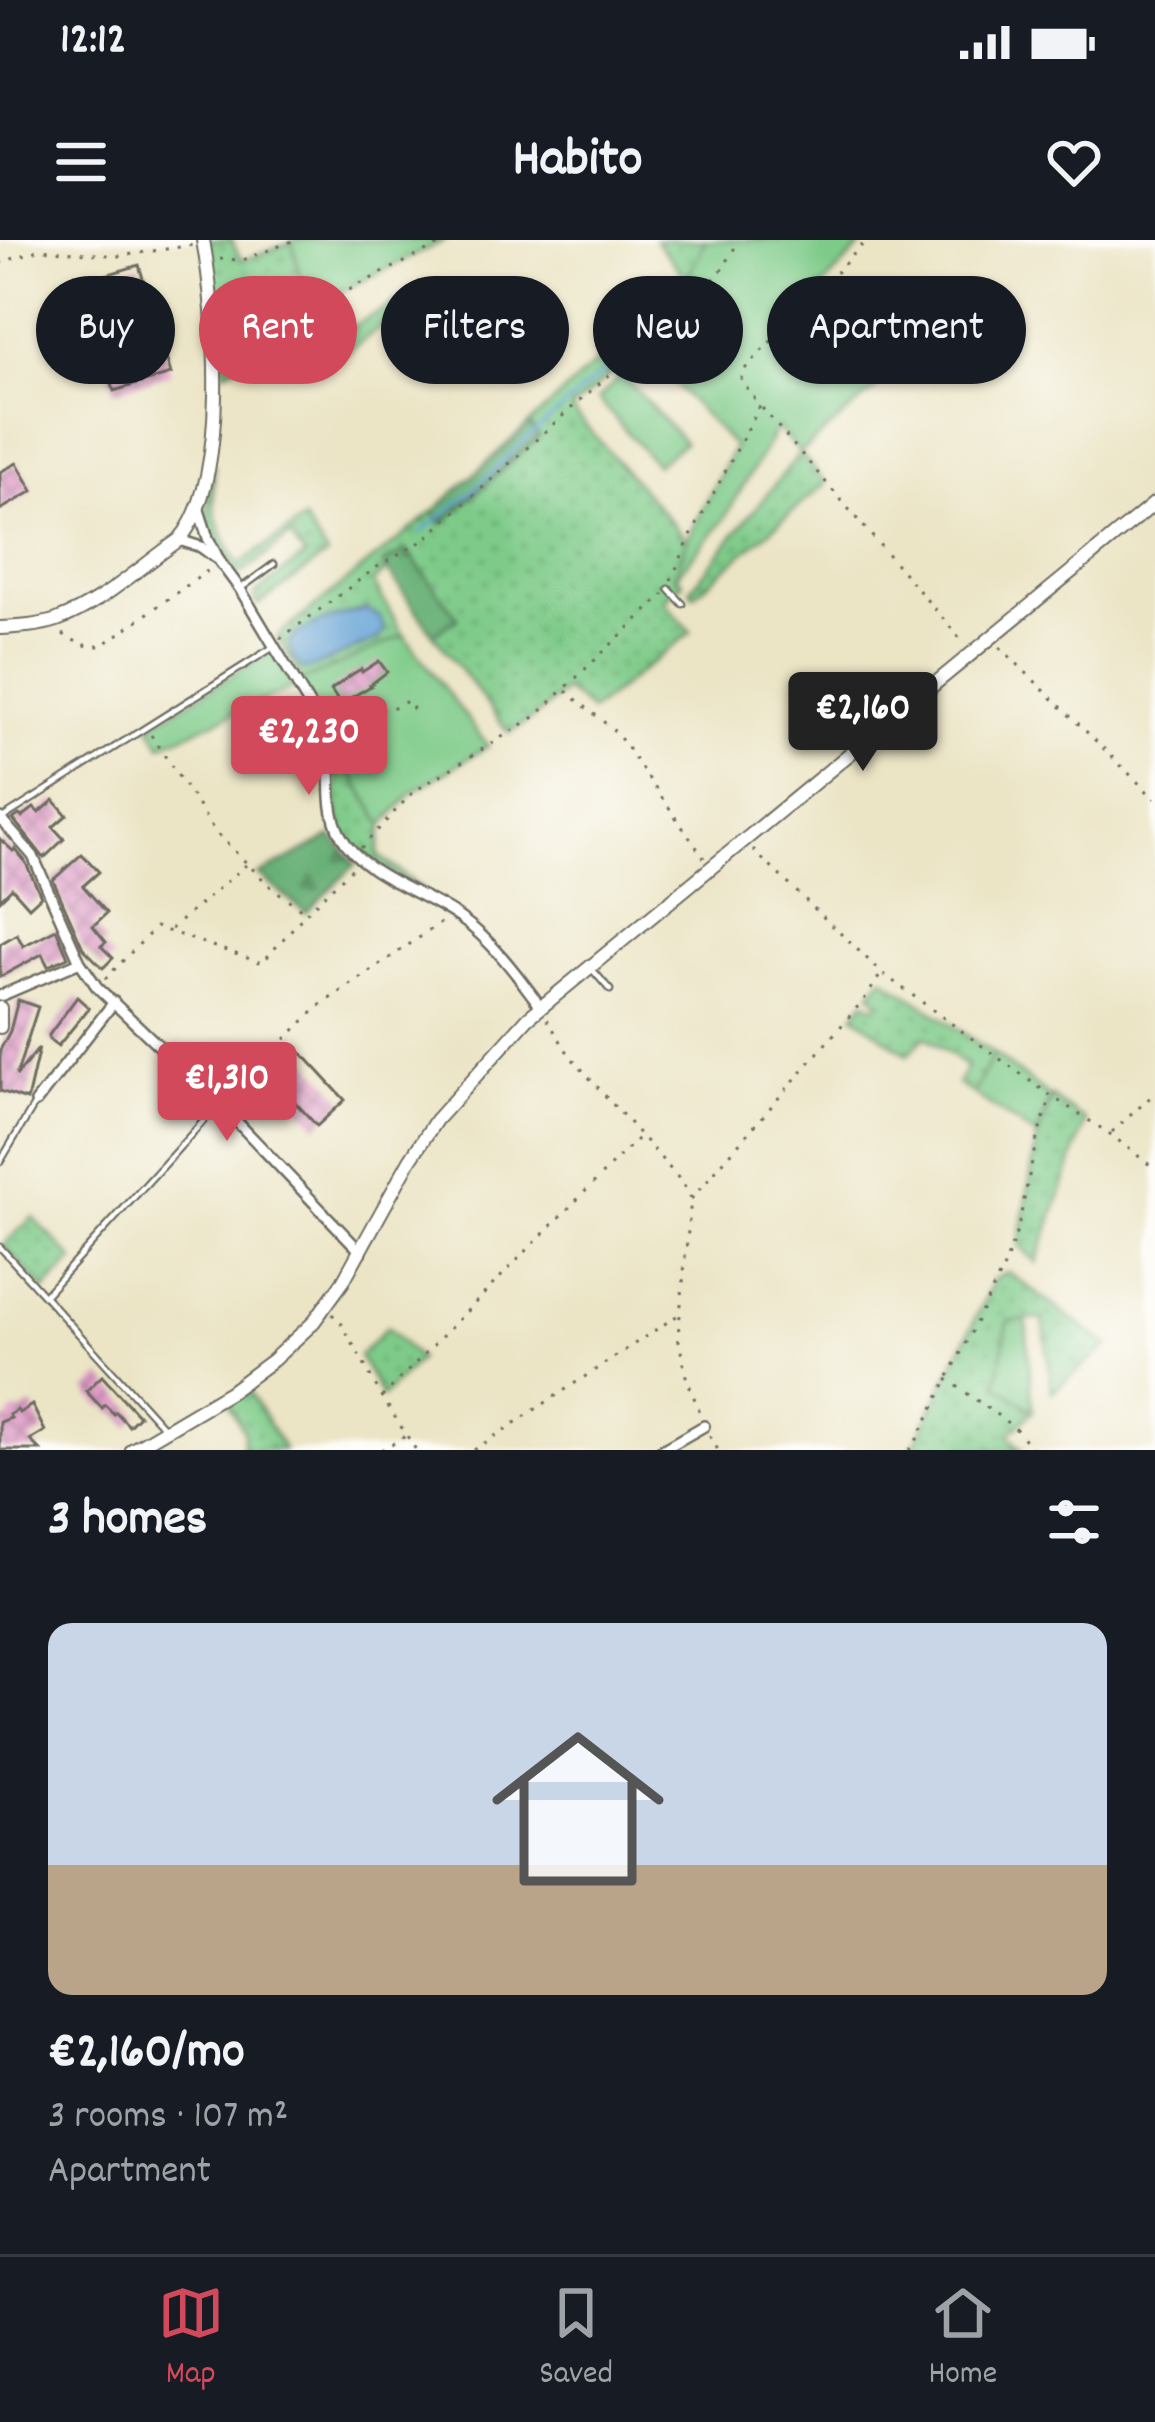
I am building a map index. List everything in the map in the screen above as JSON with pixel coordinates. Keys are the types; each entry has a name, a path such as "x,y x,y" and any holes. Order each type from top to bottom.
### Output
{"street":[{"path":"203,242 207,276"},
{"path":"0,628 60,619 120,582 189,529 210,454 215,384"},
{"path":"132,1450 230,1392 273,1360 326,1308 436,1120 541,1007 1155,503"},
{"path":"198,507 220,562 326,734 332,810 339,832 358,857 475,930 541,1007"},
{"path":"178,540 201,547 220,562"},
{"path":"1,819 33,856 80,962 97,987 220,1104 361,1252"},
{"path":"0,996 80,962"},
{"path":"36,1102 118,1006"},
{"path":"0,1008 0,1027"},
{"path":"662,1450 704,1426"}],"lane":[{"path":"240,589 274,564"},
{"path":"669,589 682,604"},
{"path":"1,819 274,645"},
{"path":"326,734 376,710"},
{"path":"591,968 610,990"},
{"path":"0,1162 36,1102"},
{"path":"44,1296 220,1104"},
{"path":"0,1247 167,1431"}],"path":[{"path":"206,259 243,260 295,240"},
{"path":"357,286 449,240"},
{"path":"274,645 360,579 424,540 689,308 724,267 739,240"},
{"path":"867,240 742,372 741,380 972,653"},
{"path":"0,263 41,249 120,256 203,242"},
{"path":"97,987 156,927 262,963 413,792 536,716 669,589 690,538 760,406"},
{"path":"63,634 77,643 104,645 220,562"},
{"path":"990,638 1155,799"},
{"path":"565,690 616,732 711,868"},
{"path":"376,710 408,700 414,710"},
{"path":"146,727 216,833 306,913"},
{"path":"1149,793 1155,788"},
{"path":"745,842 882,973 1155,1169"},
{"path":"169,931 247,864"},
{"path":"220,1104 319,1006 440,925 452,912"},
{"path":"691,1199 882,973"},
{"path":"541,1007 570,1056 682,1182 691,1199 678,1336 686,1376 718,1450"},
{"path":"1110,1134 1155,1093"},
{"path":"909,1450 996,1284 1018,1228 1037,1138 1052,1096"},
{"path":"382,1396 640,1136"},
{"path":"326,1308 342,1324 416,1450"},
{"path":"475,1450 680,1314"},
{"path":"946,1379 1015,1428 1033,1450"},
{"path":"382,1450 407,1436"}],"green space":[{"path":"209,240 231,240 242,261 292,242 300,276 213,276"},
{"path":"446,240 357,284 357,276 300,276 292,242"},
{"path":"655,240 706,240 685,276"},
{"path":"706,240 867,240 833,276 767,276 767,384 874,384 877,388 800,453 777,428 723,521 674,578 687,540 734,447 675,384 743,384 743,276 688,276"},
{"path":"381,311 381,327 357,345 357,324"},
{"path":"593,366 593,384 600,384 571,409 687,540 675,576 683,583 664,601 691,632 591,711 565,690 509,733 433,634 457,619 384,564 386,571 373,582 404,635 303,681 277,637 433,512 442,524 539,437 529,424"},
{"path":"613,384 630,384 684,442 656,465 598,399"},
{"path":"529,424 539,436 441,524 433,512"},
{"path":"800,453 826,483 694,595 690,590"},
{"path":"215,465 217,518 238,565 304,520 327,555 258,605 255,594 305,556 290,536 246,571 233,571 209,521"},
{"path":"406,550 458,618 433,634 383,564"},
{"path":"404,635 488,746 413,792 383,825 297,684"},
{"path":"273,649 294,687 161,745 150,726"},
{"path":"338,752 383,825 378,855 424,890 373,862 344,832 337,803"},
{"path":"332,836 356,864 306,913 259,875"},
{"path":"883,977 994,1054 973,1094 958,1084 967,1067 925,1036 908,1055 854,1015 865,1001 876,1007 879,1002 871,993"},
{"path":"994,1054 1050,1097 1037,1137 973,1094"},
{"path":"1052,1097 1086,1121 1037,1263 1019,1245 1037,1139"},
{"path":"33,1217 74,1260 45,1290 3,1245"},
{"path":"1008,1272 1109,1346 1052,1392 1043,1319 1026,1320 997,1384 1033,1411 1009,1435 1022,1450 909,1450 994,1279"},
{"path":"1026,1320 1033,1411 997,1384 1008,1321"},
{"path":"387,1327 419,1359 382,1397 359,1356"},
{"path":"248,1389 284,1450 242,1450 244,1432 227,1400"}],"water":[{"path":"367,609 380,617 385,630 380,638 310,669 302,669 292,656 289,641 297,634 325,620"}],"building":[{"path":"139,265 142,276 102,276"},
{"path":"17,463 33,491 0,510 0,472"},
{"path":"379,661 387,672 340,704 331,690"},
{"path":"54,800 67,815 53,827 64,839 44,858 13,819 34,808 39,813"},
{"path":"0,839 25,861 41,896 29,907 12,888 0,900"},
{"path":"82,854 99,872 83,886 107,913 93,926 106,942 101,946 113,958 103,968 83,948 53,880"},
{"path":"56,929 68,957 48,966 42,954 0,977 0,944 17,934 23,946"},
{"path":"77,997 89,1008 58,1046 49,1035"},
{"path":"18,1000 38,1007 16,1076 39,1048 27,1100 0,1091 0,1050"},
{"path":"297,1048 345,1100 317,1126 269,1074"},
{"path":"102,1376 139,1416 129,1426 86,1391"},
{"path":"32,1405 45,1431 30,1440 40,1450 0,1450 0,1422"}],"waterway":[{"path":"420,533 593,381"}]}
